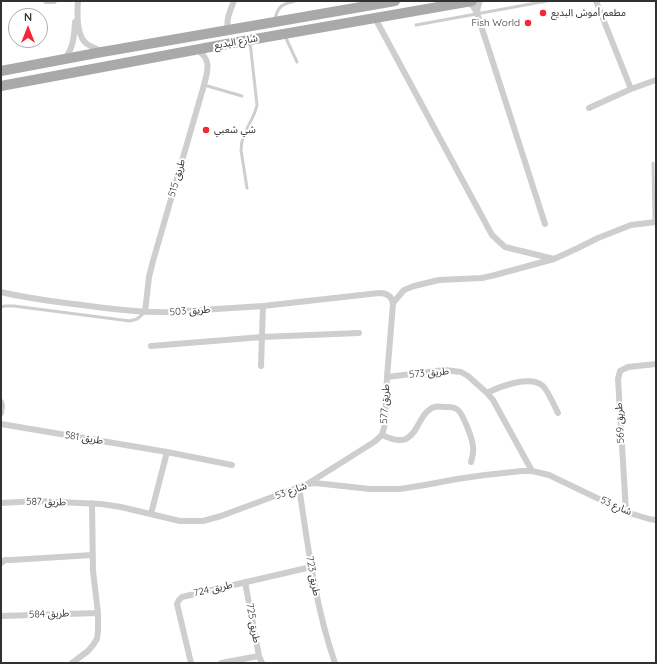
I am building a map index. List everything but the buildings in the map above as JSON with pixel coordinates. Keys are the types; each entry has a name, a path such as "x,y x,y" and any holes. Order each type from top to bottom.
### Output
{"main road":[{"name":"شارع البديع","path":"1,71 228,29 395,1"},
{"name":"شارع البديع","path":"1,86 196,49 469,2"}],"street":[{"path":"46,1 54,1"},
{"path":"64,59 72,47 78,1"},
{"path":"228,29 228,17 234,1"},
{"path":"480,1 478,13 545,224"},
{"path":"596,1 631,89"},
{"path":"469,2 478,13"},
{"path":"77,15 81,37 87,44 102,52"},
{"path":"375,18 492,235 505,247 554,259"},
{"name":"طريق 515","path":"144,312 153,260 207,74 208,65 206,58 196,49"},
{"path":"589,108 631,89 656,80"},
{"path":"393,303 404,290 414,286 439,280 482,278 495,275 554,259 598,238 631,225 655,222"},
{"name":"طريق 503","path":"1,292 45,300 144,312 170,312 263,306 379,293 387,294 393,303"},
{"name":"طريق 577","path":"308,484 374,442 382,435 385,424 393,303"},
{"path":"261,366 263,306"},
{"path":"151,346 262,337 359,333"},
{"name":"طريق 569","path":"626,512 618,378 620,372 628,367 656,364"},
{"name":"طريق 573","path":"387,377 445,370 461,372 468,376 493,400 532,470"},
{"path":"487,393 501,386 520,382 536,382 544,387 558,414"},
{"path":"1,402 1,413"},
{"path":"382,435 392,440 407,438 414,431 428,410 439,406 452,407 459,410 471,437 474,448 471,462"},
{"name":"طريق 581","path":"1,424 166,452 232,465"},
{"path":"151,514 166,452"},
{"name":"شارع 53","path":"92,503 121,507 180,521 203,521 222,516 308,484 323,484 370,489 400,489 457,479 532,470 549,475 626,512 656,520"},
{"name":"طريق 723","path":"299,487 311,567 327,640 335,663"},
{"name":"طريق 587","path":"1,503 37,501 92,503"},
{"path":"72,663 88,651 93,645 97,638 98,631 98,613 94,590 92,555 92,503"},
{"path":"1,563 5,560 92,555"},
{"name":"طريق 724","path":"191,663 177,604 182,597 311,567"},
{"name":"طريق 725","path":"245,582 259,656 262,663"},
{"name":"طريق 584","path":"1,616 98,613"},
{"path":"221,663 259,656"}],"lane":[{"path":"275,21 276,12 280,7 285,3 295,1"},
{"path":"416,25 547,1"},
{"path":"284,34 297,62"},
{"path":"247,188 241,144 244,133 255,114 256,105 250,40"},
{"path":"204,86 242,96"},
{"path":"653,163 655,222"},
{"path":"1,307 14,306 130,321 137,319 144,312"}],"place":[{"name":"مطعم أموش البديع","path":"543,13"},
{"name":"Fish World","path":"528,23"},
{"name":"شي شعبي","path":"206,130"}]}
